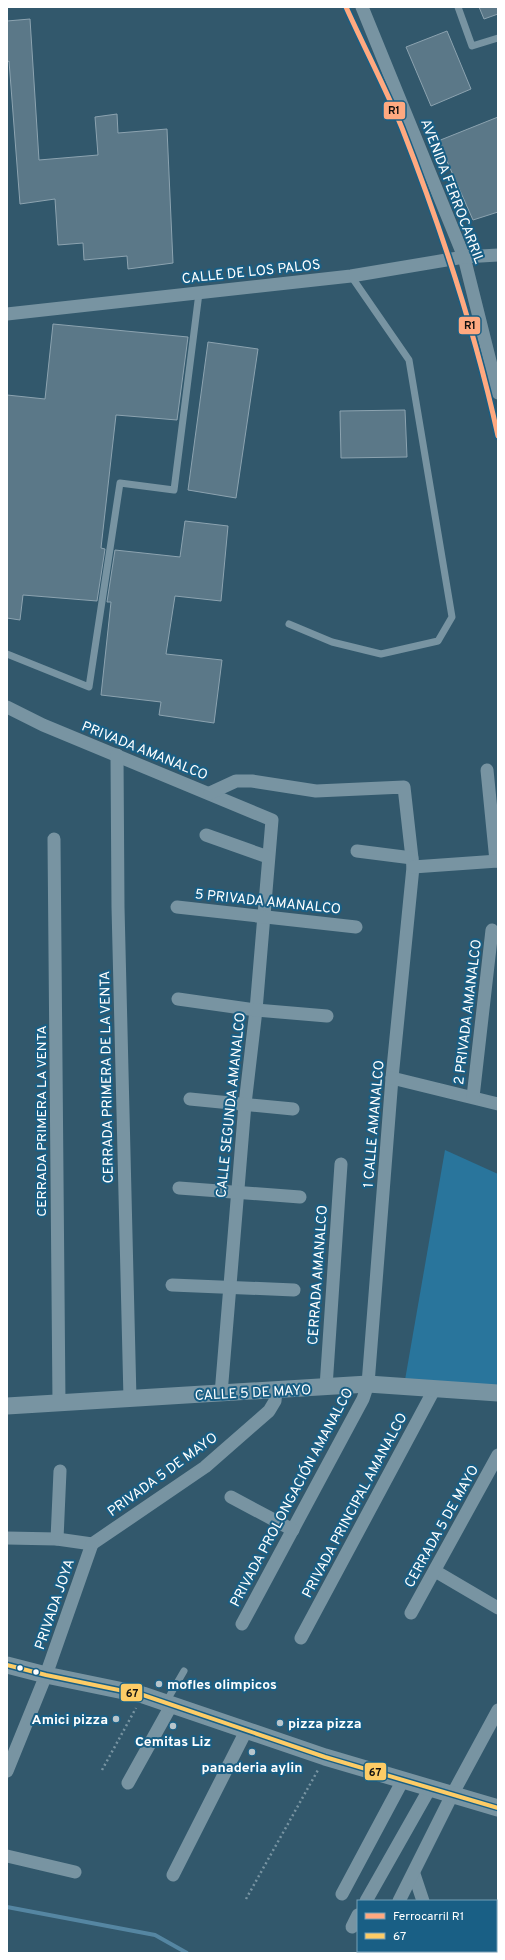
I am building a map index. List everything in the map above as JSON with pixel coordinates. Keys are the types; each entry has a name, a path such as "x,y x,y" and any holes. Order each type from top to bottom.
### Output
{"street":[{"name":"AVENIDA FERROCARRIL","path":"362,7 464,257 498,393"},
{"name":"CALLE DE LOS PALOS","path":"7,314 351,276 464,257 498,255"},
{"name":"PRIVADA AMANALCO","path":"7,707 43,725 272,820"},
{"name":"CERRADA PRIMERA DE LA VENTA","path":"117,755 118,907 130,1399"},
{"path":"358,851 413,862 497,861 487,770"},
{"name":"1 CALLE AMANALCO","path":"210,794 236,781 252,781 316,791 404,787 413,862 392,1078 368,1384"},
{"name":"CALLE SEGUNDA AMANALCO","path":"222,1394 245,1104 256,1010 272,820"},
{"path":"206,835 268,857"},
{"name":"CERRADA PRIMERA LA VENTA","path":"54,839 59,1403"},
{"name":"5 PRIVADA AMANALCO","path":"177,907 356,927"},
{"name":"2 PRIVADA AMANALCO","path":"473,1097 492,930"},
{"path":"178,999 256,1010 327,1016"},
{"path":"392,1078 498,1104"},
{"path":"190,1099 293,1109"},
{"name":"CERRADA AMANALCO","path":"326,1388 341,1164"},
{"path":"179,1188 300,1197"},
{"path":"172,1284 294,1290"},
{"name":"CALLE 5 DE MAYO","path":"7,1406 326,1388 368,1384 498,1393"},
{"name":"PRIVADA PROLONGACIÓN AMANALCO","path":"242,1624 363,1399 368,1384"},
{"name":"PRIVADA PRINCIPAL AMANALCO","path":"301,1638 436,1388"},
{"name":"PRIVADA 5 DE MAYO","path":"92,1544 205,1467 269,1411 275,1401 276,1390"},
{"name":"CERRADA 5 DE MAYO","path":"411,1613 498,1455"},
{"path":"57,1539 60,1471"},
{"path":"231,1497 293,1530"},
{"path":"7,1538 57,1539 92,1544"},
{"name":"PRIVADA JOYA","path":"7,1771 46,1675 92,1544"},
{"path":"435,1571 498,1608"},
{"path":"7,1665 46,1675 143,1695 325,1757 498,1808"},
{"path":"128,1783 169,1703"},
{"path":"400,1900 414,1874 452,1794 498,1710"},
{"path":"173,1875 246,1731"},
{"path":"342,1894 403,1780"},
{"path":"367,1900 430,1788"},
{"path":"7,1856 75,1872"},
{"path":"414,1874 422,1900"}],"lane":[{"path":"458,7 472,46 498,38"},
{"path":"289,624 332,642 381,654 438,641 452,617 409,360 351,276"},
{"path":"7,654 89,687 120,483 174,490 199,293"},
{"path":"169,1703 184,1671"}],"path":[{"path":"102,1770 143,1695"},
{"path":"246,1899 325,1757"}],"shaded area":[{"path":"445,1150 498,1174 498,1387 405,1380"}],"building":[{"path":"479,7 498,7 498,14 484,19"},
{"path":"30,19 39,160 98,155 95,117 117,114 118,133 167,129 173,263 128,269 127,256 84,260 83,243 58,245 55,199 20,204 9,61 7,62 7,21"},
{"path":"447,31 471,89 431,106 406,47"},
{"path":"498,117 498,212 473,220 438,141"},
{"path":"53,324 188,337 177,420 116,415 101,548 105,549 97,601 23,595 20,620 7,618 7,395 45,399"},
{"path":"208,342 258,349 236,498 188,490"},
{"path":"405,410 407,457 341,458 340,411"},
{"path":"185,521 228,526 221,601 175,596 166,654 222,660 214,723 159,715 161,702 101,695 111,602 107,602 115,550 180,557"}],"waterway":[{"path":"7,1907 155,1935 187,1953"}],"rail line":[{"name":"R1","path":"346,7 402,128 430,204 468,319 498,436"}],"transit line":[{"name":"67","path":"7,1665 46,1675 143,1695 325,1757 498,1808"}],"place":[{"name":"mofles olimpicos","path":"159,1684"},
{"name":"Amici pizza","path":"116,1719"},
{"name":"pizza pizza","path":"280,1723"},
{"name":"Cemitas Liz","path":"173,1726"},
{"name":"panaderia aylin","path":"252,1752"}]}
